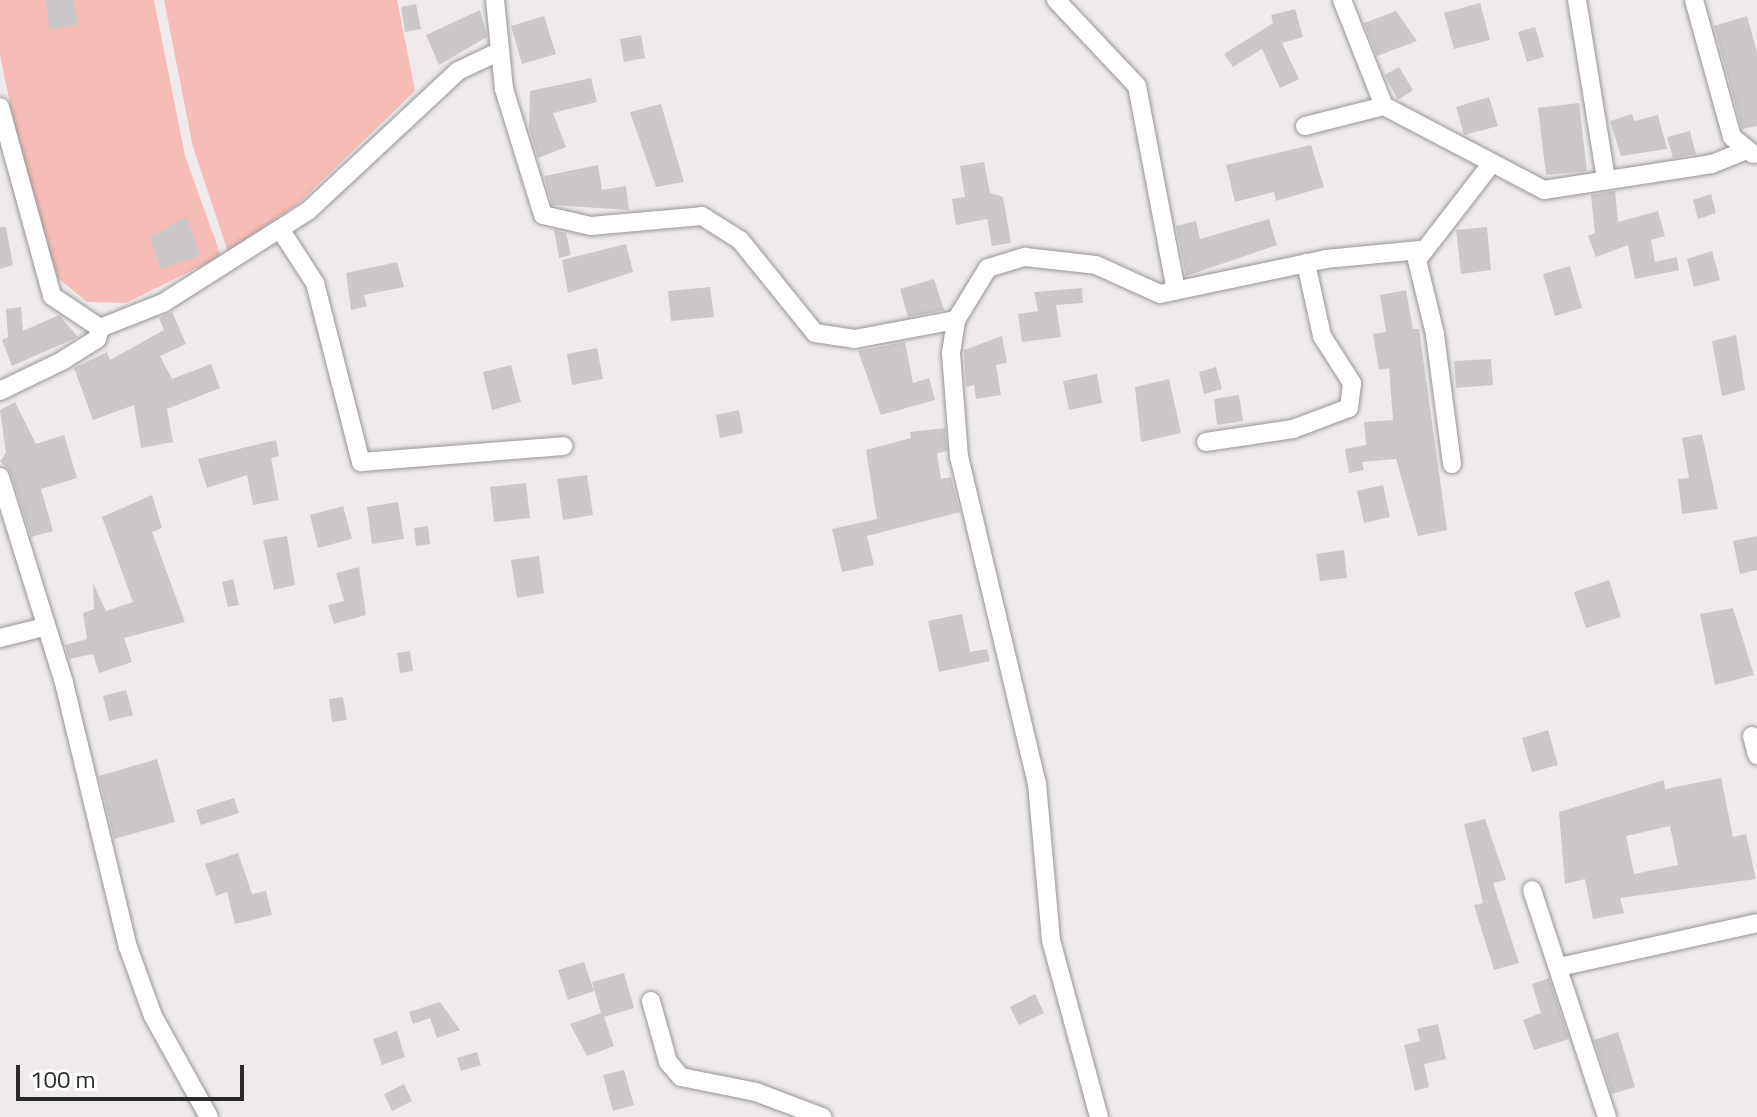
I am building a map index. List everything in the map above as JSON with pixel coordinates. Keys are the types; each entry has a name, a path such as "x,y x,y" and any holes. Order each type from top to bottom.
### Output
{"street":[{"path":"495,0 504,89 543,215 591,226 702,216 740,240 815,333 855,339 956,320"},
{"path":"1056,0 1137,86 1176,290"},
{"path":"1342,0 1384,106 1489,167 1544,190 1712,164 1752,153"},
{"path":"1577,0 1606,179"},
{"path":"1694,0 1732,137 1752,153"},
{"path":"0,391 86,346 100,328 163,303 280,229 458,71 500,51"},
{"path":"1305,126 1384,106"},
{"path":"0,107 52,296 100,328"},
{"path":"1452,464 1435,334 1418,272 1420,250 1489,167"},
{"path":"280,229 315,283 361,462 563,446"},
{"path":"1099,1117 1051,940 1037,784 959,457 951,353 956,320 988,268 1025,257 1074,260 1146,290 1176,290 1306,263 1420,250"},
{"path":"1206,442 1293,429 1349,408 1352,383 1322,336 1306,263"},
{"path":"0,477 44,627 128,947 153,1016 209,1117"},
{"path":"0,638 44,627"},
{"path":"1752,736 1757,755"},
{"path":"1532,890 1607,1117"},
{"path":"1559,967 1757,923"},
{"path":"651,1001 668,1062 681,1077 756,1092 822,1117"}],"shaded area":[{"path":"0,0 154,0 185,156 221,256 126,303 87,302 58,278 27,184 0,55"},
{"path":"164,0 397,0 415,91 299,203 228,252 193,147"}],"building":[{"path":"45,0 73,0 78,25 50,30"},
{"path":"1480,3 1490,40 1454,49 1444,13"},
{"path":"416,4 421,29 405,32 401,7"},
{"path":"1295,9 1303,37 1282,43 1299,79 1280,88 1262,49 1233,67 1224,54 1273,23 1271,15"},
{"path":"480,10 487,37 439,65 426,35"},
{"path":"1396,11 1417,41 1377,56 1364,23"},
{"path":"544,16 556,54 522,64 511,26"},
{"path":"1747,16 1757,52 1757,126 1742,129 1714,26"},
{"path":"1535,27 1544,57 1527,62 1518,32"},
{"path":"641,35 645,58 624,62 620,39"},
{"path":"1399,67 1413,90 1398,100 1385,75"},
{"path":"591,78 597,102 553,113 566,147 538,158 529,128 530,91"},
{"path":"1489,97 1498,126 1464,135 1456,107"},
{"path":"1579,103 1587,171 1546,175 1538,108"},
{"path":"661,104 684,182 656,187 630,112"},
{"path":"1632,114 1634,121 1658,115 1667,149 1621,156 1610,121"},
{"path":"1690,131 1696,154 1673,158 1667,137"},
{"path":"1311,145 1324,187 1276,201 1274,192 1235,202 1226,165"},
{"path":"984,162 990,193 1003,197 1011,243 992,246 987,219 956,225 952,199 965,197 960,166"},
{"path":"598,165 602,190 626,186 629,210 552,205 544,176"},
{"path":"1615,191 1618,222 1658,211 1665,236 1651,240 1655,262 1677,257 1679,270 1635,279 1628,245 1596,257 1588,236 1595,233 1591,195"},
{"path":"1711,194 1716,213 1698,219 1693,200"},
{"path":"187,217 200,256 161,269 150,237"},
{"path":"1269,219 1277,245 1186,276 1176,226 1196,221 1200,239"},
{"path":"0,227 6,227 13,265 0,269"},
{"path":"1487,227 1491,270 1461,274 1456,230"},
{"path":"554,230 566,233 571,255 559,258"},
{"path":"626,244 633,272 568,293 562,260"},
{"path":"1712,251 1720,280 1694,287 1687,259"},
{"path":"397,262 404,287 364,295 367,306 351,310 346,273"},
{"path":"1570,266 1582,308 1555,316 1543,274"},
{"path":"934,279 944,310 908,317 900,289"},
{"path":"710,287 714,317 671,321 668,291"},
{"path":"1082,288 1083,303 1056,305 1061,337 1022,342 1018,314 1038,311 1034,292"},
{"path":"1406,290 1413,329 1419,329 1447,530 1418,536 1396,459 1362,462 1364,470 1349,473 1345,449 1366,445 1364,422 1393,420 1389,368 1379,370 1373,334 1386,332 1380,295"},
{"path":"21,307 23,331 59,315 78,337 12,366 2,340 8,337 6,309"},
{"path":"172,312 186,344 160,356 172,379 211,364 220,388 167,409 173,442 141,448 134,405 93,420 74,368 107,352 110,360 164,330 159,318"},
{"path":"1736,335 1745,390 1722,396 1712,341"},
{"path":"1002,336 1007,363 996,365 1001,395 976,399 974,385 966,387 964,350"},
{"path":"905,342 913,383 929,378 935,400 881,415 858,351"},
{"path":"597,348 603,379 572,385 567,354"},
{"path":"1491,359 1493,385 1456,388 1454,361"},
{"path":"511,365 521,402 492,410 483,372"},
{"path":"1216,367 1222,389 1204,394 1199,372"},
{"path":"1097,374 1102,403 1069,410 1063,381"},
{"path":"1169,379 1181,433 1141,442 1135,387"},
{"path":"1239,395 1243,421 1217,425 1214,399"},
{"path":"15,402 36,444 64,435 77,478 41,489 53,531 31,537 11,473 0,461 6,453 0,410"},
{"path":"739,410 743,433 720,438 716,415"},
{"path":"945,428 947,451 937,453 941,479 951,477 960,512 867,536 874,565 842,572 832,529 877,519 866,450 911,438 910,432"},
{"path":"1702,434 1718,509 1682,514 1678,479 1689,478 1682,438"},
{"path":"276,440 279,456 271,458 279,500 253,505 247,475 207,488 198,459"},
{"path":"587,475 593,515 563,520 557,479"},
{"path":"526,483 530,518 494,522 490,487"},
{"path":"1383,485 1390,517 1364,523 1357,491"},
{"path":"152,495 162,528 152,532 185,622 124,638 132,662 99,673 93,654 69,659 65,645 87,639 83,613 94,609 93,583 106,611 133,602 102,517"},
{"path":"398,502 404,539 372,544 367,507"},
{"path":"343,506 352,539 318,548 310,515"},
{"path":"428,526 430,544 416,546 414,528"},
{"path":"287,536 295,585 274,590 263,540"},
{"path":"1757,536 1757,570 1740,574 1733,541"},
{"path":"1344,550 1347,578 1320,581 1316,554"},
{"path":"539,556 544,593 517,598 511,560"},
{"path":"359,567 366,615 334,624 328,605 344,601 336,573"},
{"path":"233,579 239,605 228,607 222,582"},
{"path":"1609,580 1621,617 1586,628 1574,592"},
{"path":"1733,608 1754,675 1715,685 1700,614"},
{"path":"962,614 970,652 987,649 990,661 939,672 928,621"},
{"path":"410,651 413,671 400,673 397,653"},
{"path":"126,690 133,715 109,721 103,696"},
{"path":"343,697 347,720 332,722 329,699"},
{"path":"1548,730 1558,765 1532,772 1522,738"},
{"path":"157,759 175,822 114,839 99,776"},
{"path":"1721,778 1733,837 1746,834 1756,879 1620,898 1624,913 1593,919 1585,879 1565,884 1559,812 1664,780 1665,789","holes":["1670,826 1678,865 1634,874 1626,836"]},
{"path":"234,798 239,813 201,825 196,810"},
{"path":"1485,819 1506,880 1493,883 1519,963 1494,970 1474,905 1483,903 1464,824"},
{"path":"238,853 252,894 266,891 272,915 235,924 227,892 216,896 205,864"},
{"path":"584,962 594,991 568,1000 558,970"},
{"path":"624,973 634,1008 604,1017 614,1046 587,1056 570,1024 601,1013 592,982"},
{"path":"1549,978 1569,1039 1534,1050 1523,1020 1541,1013 1532,984"},
{"path":"1035,994 1044,1013 1019,1025 1010,1007"},
{"path":"440,1002 460,1030 437,1038 430,1018 413,1024 409,1012"},
{"path":"1438,1024 1446,1059 1424,1064 1429,1087 1415,1091 1404,1045 1420,1041 1417,1029"},
{"path":"397,1031 405,1057 382,1065 373,1039"},
{"path":"1618,1032 1635,1087 1612,1094 1594,1040"},
{"path":"477,1052 481,1065 461,1071 457,1058"},
{"path":"624,1070 634,1105 613,1111 603,1075"},
{"path":"404,1084 412,1101 392,1111 384,1094"}]}
